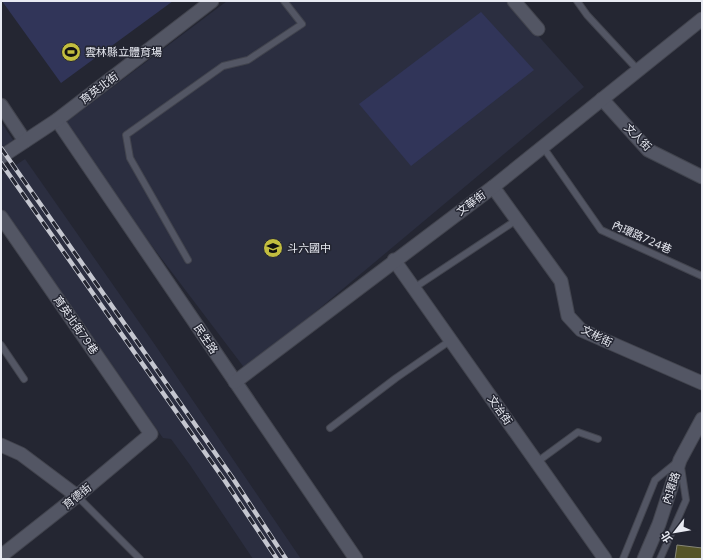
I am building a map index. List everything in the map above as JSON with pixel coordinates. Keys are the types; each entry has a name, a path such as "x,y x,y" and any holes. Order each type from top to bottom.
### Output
{"street":[{"name":"育英北街","path":"1,157 57,120 212,1"},
{"path":"514,1 538,28"},
{"name":"文華街","path":"235,382 394,260 493,187 542,146 702,19"},
{"name":"文人街","path":"602,99 648,150 702,177"},
{"path":"1,105 25,141"},
{"name":"民生路","path":"57,120 356,559"},
{"name":"文彬街","path":"493,187 518,219 561,281 568,316 581,330 702,383"},
{"name":"育英北街79巷","path":"1,217 151,434"},
{"name":"文治街","path":"394,260 605,559"},
{"name":"內環路","path":"644,559 659,524 680,460 702,419"},
{"name":"育德街","path":"1,556 77,496 151,434"},
{"path":"1,445 21,454 77,496"}],"lane":[{"path":"188,260 130,158 126,135 223,66 248,60 302,24 284,1"},
{"path":"577,1 587,15 638,70"},
{"name":"內環路724巷","path":"542,146 601,230 702,276"},
{"path":"414,288 518,219"},
{"path":"330,428 396,378 451,340"},
{"path":"1,345 24,379"},
{"path":"537,462 578,432 598,439"},
{"path":"623,559 655,480 680,460"},
{"path":"660,559 686,500 680,460"},
{"path":"77,496 140,559"}],"shaded area":[{"name":"雲林縣立體育場","path":"2,1 173,1 61,83"},
{"name":"斗六國中","path":"227,1 507,1 584,87 246,370 61,126"},
{"path":"481,12 534,70 411,166 359,104"},
{"path":"1,122 13,140 1,149"},
{"path":"25,159 153,342 301,559 253,559 190,465 171,439 163,438 1,207 1,175"}],"building":[{"path":"677,545 702,548 702,559 675,559"}],"railway":[{"path":"1,148 232,477 286,559"},
{"path":"1,163 225,481 277,559"}],"place":[{"name":"雲林縣立體育場","path":"71,52"},
{"name":"斗六國中","path":"273,248"}]}
